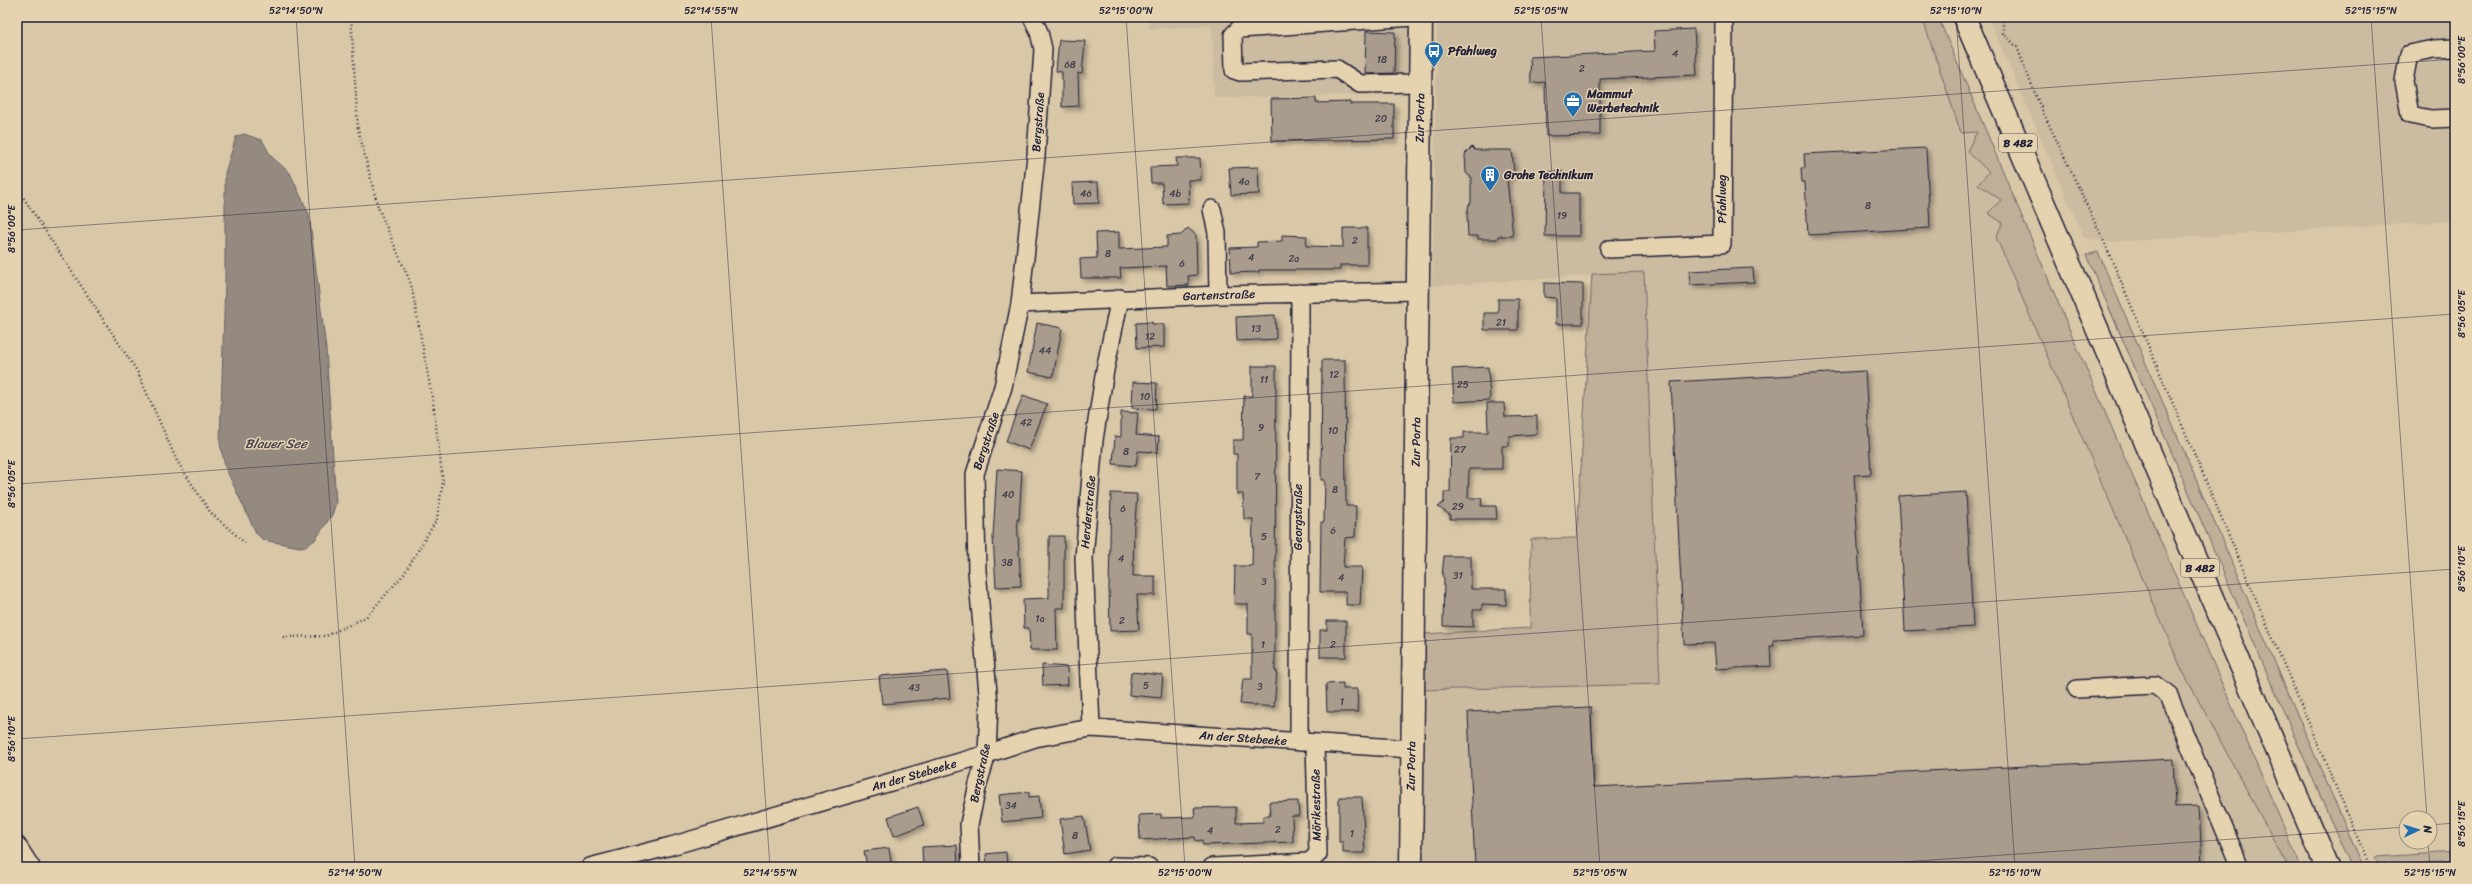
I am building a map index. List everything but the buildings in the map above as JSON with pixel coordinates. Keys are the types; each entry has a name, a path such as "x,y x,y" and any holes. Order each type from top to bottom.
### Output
{"main road":[{"name":"Zur Porta","path":"1411,867 1421,17"},
{"name":"B 482","path":"1964,17 2327,867"}],"street":[{"name":"Bergstraße","path":"971,867 969,824 978,784 987,754 989,704 977,571 975,474 1003,387 1020,304 1036,156 1043,49 1039,32 1032,17"},
{"path":"1414,17 1239,29 1233,36 1234,70 1240,72 1337,69 1360,84 1420,83"},
{"name":"Pfahlweg","path":"1609,249 1722,244 1724,17"},
{"path":"2455,48 2434,49 2409,54 2404,81 2410,115 2431,120 2455,118"},
{"path":"1212,209 1217,233 1218,295"},
{"name":"Gartenstraße","path":"1020,304 1120,298 1418,291"},
{"name":"Georgstraße","path":"1300,293 1307,742"},
{"name":"Herderstraße","path":"1091,728 1084,558 1094,440 1105,370 1120,298"},
{"path":"2077,689 2155,685 2169,696 2240,867"},
{"name":"An der Stebeeke","path":"590,867 671,846 987,754 1035,738 1091,728 1412,748"},
{"name":"Mörikestraße","path":"1212,867 1309,862 1318,854 1307,742"},
{"path":"17,844 31,867"},
{"path":"1115,866 1149,867"}],"path":[{"path":"282,637 326,636 366,617 404,574 436,519 443,481 433,402 411,284 378,208 358,129 351,17"},
{"path":"2006,17 2003,22 2003,33 2017,47 2038,101 2105,244 2370,867"},
{"path":"17,188 137,371 177,461 210,512 246,544"}],"shaded area":[{"path":"1148,17 1410,17 1410,94 1214,98 1212,26 1149,29"},
{"path":"1437,17 1922,17 1961,133 1977,132 2001,200 2003,223 1996,238 2181,668 2288,867 1422,867 1421,690 1660,684 1644,272 1432,286"},
{"path":"1922,17 1938,17 2071,333 2301,867 2288,867 2181,668 1996,237 2003,223 1988,213 2001,200 1978,184 1989,172 1967,151 1977,132 1961,133"},
{"path":"1988,17 2455,17 2455,221 2109,242 2084,238"},
{"path":"2098,252 2363,867 2351,867 2086,255"},
{"path":"1644,272 1660,684 1421,690 1423,634 1530,628 1531,539 1577,538 1592,274"},
{"path":"2455,852 2455,862 2379,866 2375,857"}],"water":[{"name":"Blauer See","path":"244,134 262,140 271,156 290,173 309,214 326,349 336,503 332,515 315,540 306,546 300,547 263,540 256,533 225,467 220,443 225,282 225,173 236,137"}],"place":[{"name":"Pfahlweg","path":"1434,68"},
{"name":"Mammut Werbetechnik","path":"1573,118"},
{"name":"Grohe Technikum","path":"1490,192"}]}
